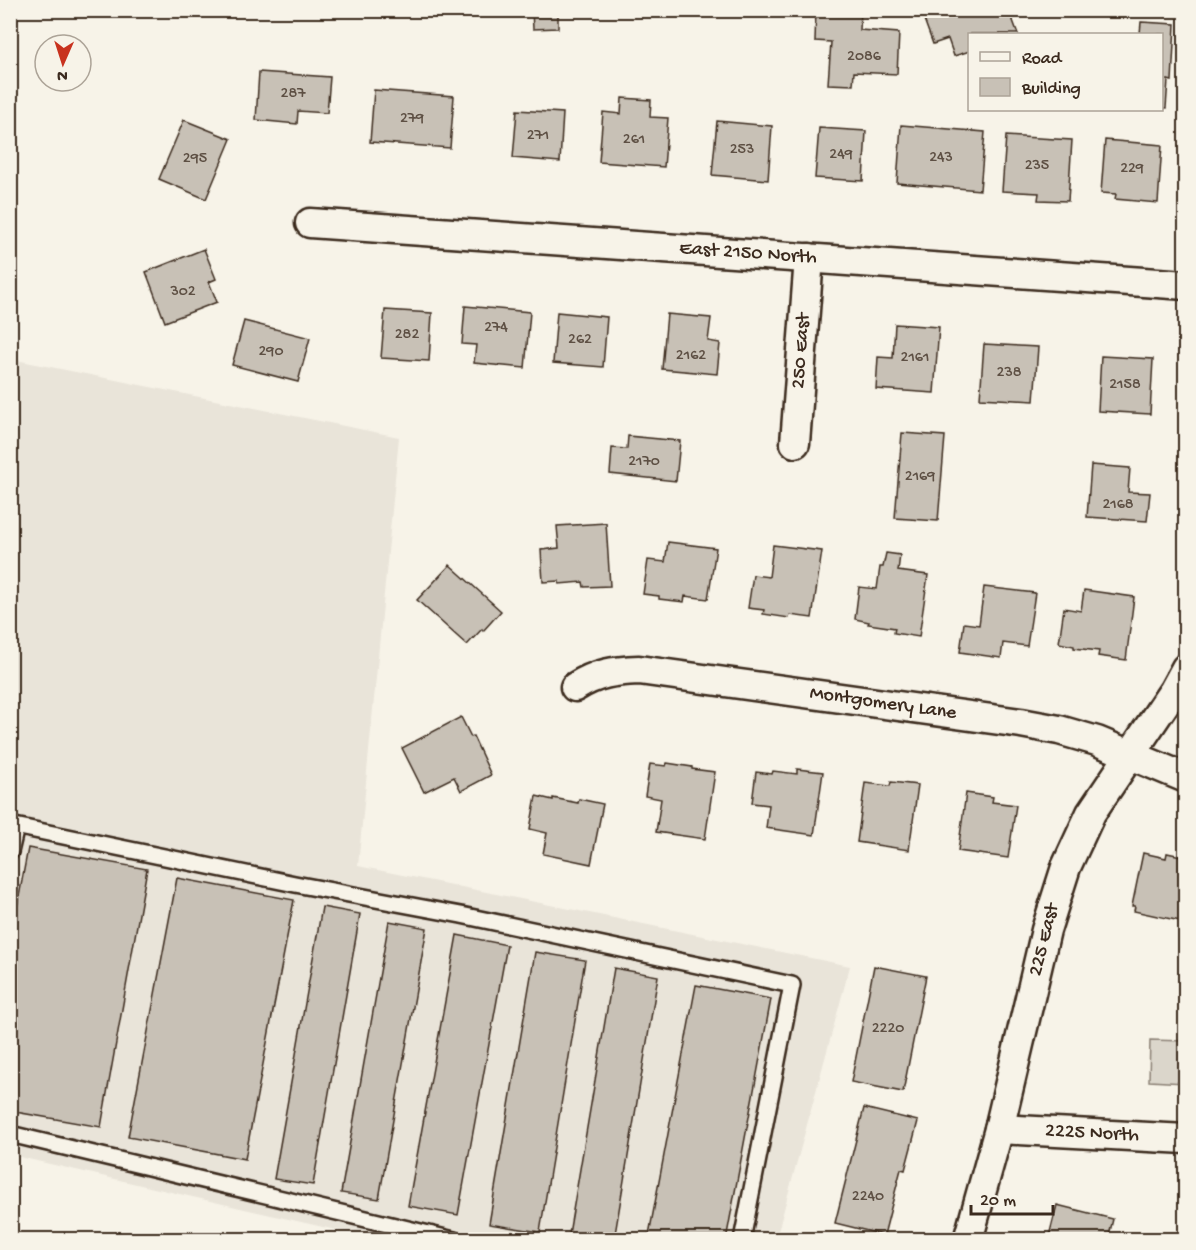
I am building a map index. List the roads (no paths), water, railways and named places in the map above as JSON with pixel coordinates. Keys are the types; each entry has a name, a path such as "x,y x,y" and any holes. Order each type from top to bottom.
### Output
{"street":[{"name":"East 2150 North","path":"310,223 1185,285"},
{"name":"250 East","path":"795,443 809,258"},
{"name":"225 East","path":"968,1239 999,1129 1046,930 1066,867 1091,813 1174,690 1185,668"},
{"name":"Montgomery Lane","path":"575,687 589,678 604,673 639,670 1049,728 1097,741 1185,778"},
{"name":"2225 North","path":"999,1129 1185,1138"}],"lane":[{"path":"10,852 13,826 295,884 461,915 792,985 742,1239"},
{"path":"10,1134 454,1239"}]}
